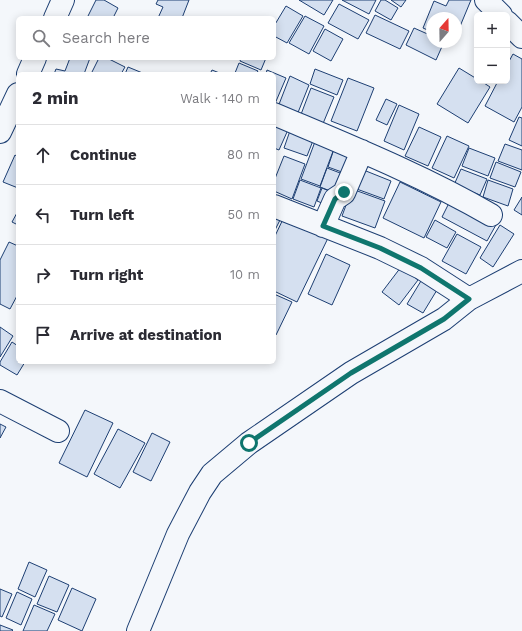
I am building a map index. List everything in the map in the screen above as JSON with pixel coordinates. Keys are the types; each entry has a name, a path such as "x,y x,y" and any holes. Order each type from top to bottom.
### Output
{"street":[{"path":"56,16 63,0"},
{"path":"486,0 498,12"},
{"path":"510,25 522,37"},
{"path":"29,72 34,60"},
{"path":"0,132 16,102"},
{"path":"276,115 430,183 491,215"},
{"path":"323,226 335,199 344,192 362,152"},
{"path":"276,207 380,248 421,268 469,299"},
{"path":"138,631 178,534 200,492 212,474 249,443 351,373 444,319 469,299 522,271"},
{"path":"0,401 58,431"}],"building":[{"path":"96,0 104,0 118,8 114,16 88,16"},
{"path":"158,0 189,0 183,16 159,16 163,7 156,4"},
{"path":"299,0 333,0 324,15"},
{"path":"342,0 376,0 369,14"},
{"path":"381,0 385,0 398,8 391,20 375,11"},
{"path":"391,0 406,0 401,7"},
{"path":"449,0 471,0 462,22 462,12 430,12 434,1 446,6"},
{"path":"339,4 369,20 358,39 328,23"},
{"path":"286,6 303,16 287,43 276,37 276,23"},
{"path":"375,15 409,31 400,49 366,33"},
{"path":"305,16 324,26 309,54 289,43"},
{"path":"426,21 426,29 423,28"},
{"path":"414,28 426,33 426,48 441,48 436,60 406,45"},
{"path":"325,29 343,39 331,61 313,51"},
{"path":"513,54 522,59 522,107 514,122 485,106 496,84 510,84 510,60"},
{"path":"69,60 89,60 85,72 55,72 56,69 65,71"},
{"path":"98,60 111,60 125,67 122,72 92,72"},
{"path":"240,60 265,60 261,70"},
{"path":"239,63 258,71 257,72 235,72"},
{"path":"128,67 140,72 126,72"},
{"path":"459,68 474,77 474,84 486,84 490,87 468,123 437,104"},
{"path":"315,69 343,80 337,95 310,84"},
{"path":"276,74 286,78 276,101"},
{"path":"290,76 309,85 295,120 276,112"},
{"path":"348,78 374,88 357,131 331,121"},
{"path":"311,88 334,97 322,126 300,117"},
{"path":"386,99 397,104 387,125 376,120"},
{"path":"399,105 419,114 404,150 384,141"},
{"path":"519,117 522,118 522,146 509,140"},
{"path":"276,118 291,123 279,150 276,149"},
{"path":"292,125 316,133 307,156 284,148"},
{"path":"419,127 441,137 428,166 405,156"},
{"path":"447,136 469,146 454,178 432,168"},
{"path":"316,139 335,146 320,186 301,179"},
{"path":"505,144 522,150 522,170 498,161"},
{"path":"469,148 495,158 488,176 462,166"},
{"path":"334,149 357,158 350,175 328,167"},
{"path":"15,155 16,187 3,182"},
{"path":"284,156 305,164 292,199 276,192 276,176"},
{"path":"496,162 521,172 515,187 490,178"},
{"path":"327,168 348,176 341,195 320,187"},
{"path":"361,169 391,181 384,199 354,188"},
{"path":"461,169 487,179 480,195 454,185"},
{"path":"300,180 321,188 314,207 293,199"},
{"path":"488,180 513,189 508,206 483,197"},
{"path":"400,182 441,202 424,238 383,218"},
{"path":"322,188 334,193 329,206 317,201"},
{"path":"352,189 385,201 375,228 342,216"},
{"path":"522,197 522,215 514,210"},
{"path":"451,199 497,223 487,241 442,217"},
{"path":"16,215 16,224 12,222"},
{"path":"276,215 281,218 276,228"},
{"path":"285,215 329,236 297,302 276,292 276,234"},
{"path":"435,220 456,232 447,248 426,237"},
{"path":"500,225 514,234 493,267 480,258"},
{"path":"457,234 481,247 466,274 442,261"},
{"path":"9,242 16,245 16,298 10,309 0,304 0,260"},
{"path":"326,254 350,265 332,305 308,294"},
{"path":"401,267 418,280 399,305 382,292"},
{"path":"424,276 440,285 423,313 407,304"},
{"path":"276,295 292,302 276,335"},
{"path":"0,327 13,336 0,357"},
{"path":"12,342 16,345 16,364 24,364 17,375 0,365 0,362"},
{"path":"85,410 113,423 87,477 59,463"},
{"path":"0,424 6,427 0,438"},
{"path":"118,429 145,443 120,488 94,474"},
{"path":"152,433 170,442 151,481 133,472"},
{"path":"29,562 47,570 35,597 18,589"},
{"path":"49,576 69,585 57,612 37,604"},
{"path":"72,588 96,599 82,631 58,620"},
{"path":"0,589 12,594 2,617 0,616"},
{"path":"17,592 32,599 21,625 6,618"},
{"path":"34,605 55,614 47,631 23,631"},
{"path":"0,625 13,630 0,631"}],"route":[{"path":"249,443 351,373 444,319 469,299 421,268 380,248 323,226 335,199 338,196 341,196 344,192"}]}
